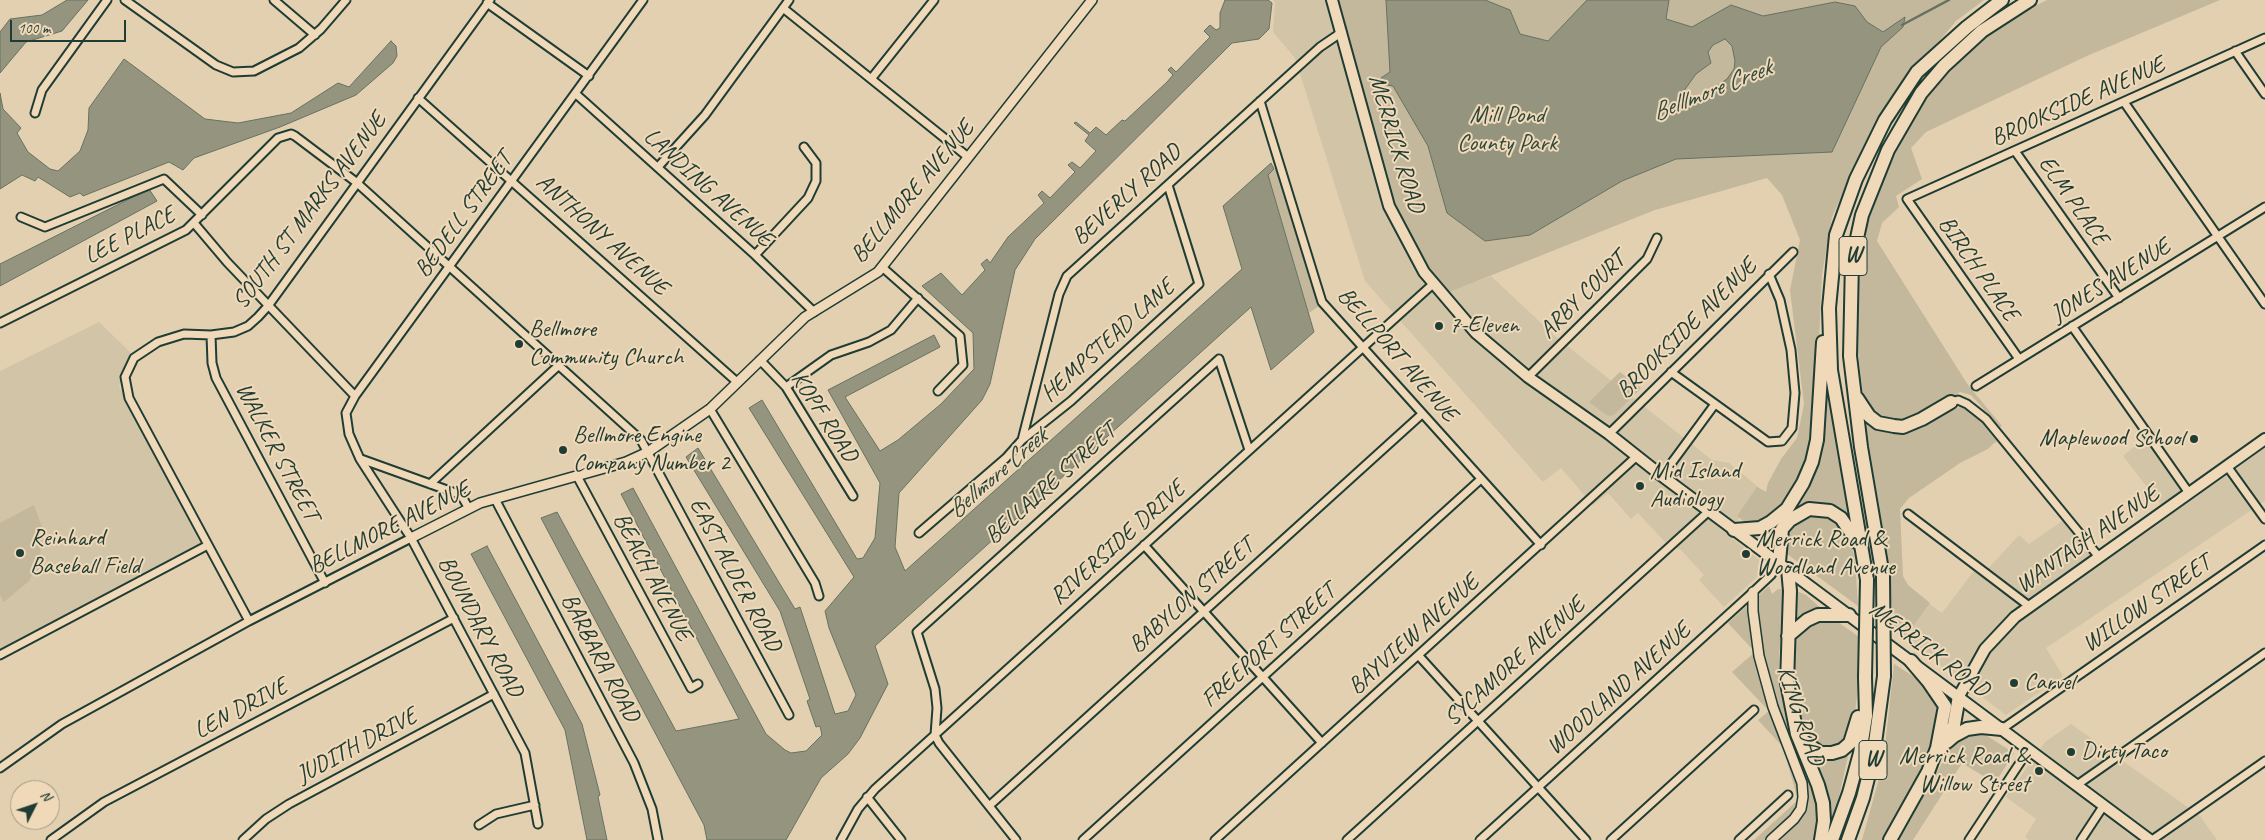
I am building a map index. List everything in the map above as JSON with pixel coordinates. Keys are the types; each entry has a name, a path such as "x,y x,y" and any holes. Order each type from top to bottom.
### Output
{"highway":[{"name":"W","path":"1832,840 1849,793 1860,753 1866,716 1867,580 1831,370 1829,308 1836,235 1856,179 1885,120 1918,72 1967,27 2002,0"},
{"name":"W","path":"1848,840 1863,798 1877,734 1884,676 1883,576 1861,447 1850,356 1852,261 1862,215 1888,150 1921,93 1944,66 1982,31 2030,0"},
{"path":"1734,530 1760,528 1771,522 1791,504 1812,462 1817,440 1822,354 1829,308"},
{"path":"1855,396 1869,416 1878,423 1894,426 1903,426 1922,419 1950,402"},
{"path":"1822,840 1823,803 1792,713 1787,682 1790,591 1783,566 1782,530 1790,520 1809,509 1830,511 1841,518 1861,548"},
{"path":"1788,636 1806,620 1818,614 1849,615"},
{"path":"1911,661 1928,680 1945,706 1937,748 1928,772"},
{"path":"1801,740 1820,753 1832,753 1842,750 1850,743 1855,730 1866,677"},
{"path":"1890,839 1954,725 1958,696"},
{"path":"1942,748 1954,736 1967,729 1981,727 2002,729"},
{"path":"1859,840 1877,734"}],"main road":[{"name":"MERRICK ROAD","path":"1332,0 1389,206 1410,248 1433,284 1476,332 1528,377 1609,434 1734,530 2151,840"},
{"name":"WANTAGH AVENUE","path":"1958,696 1985,649 2015,617 2265,439"}],"street":[{"path":"35,113 42,90 107,0"},
{"path":"125,0 216,65 233,72 254,71 299,48 315,35 346,0"},
{"path":"274,0 315,35"},
{"path":"658,168 704,115 789,0"},
{"path":"872,79 934,0"},
{"name":"BELLMORE AVENUE","path":"1,763 62,724 249,621 468,507 626,462 648,452 710,409 794,326 869,279 882,267 1092,0"},
{"name":"BEDELL STREET","path":"360,458 346,424 346,413 354,396 576,94 640,1"},
{"path":"488,2 589,76"},
{"name":"SOUTH ST MARKS AVENUE","path":"249,621 130,398 124,377 134,358 158,342 184,334 211,335 242,329 268,306 488,2"},
{"path":"783,8 968,157"},
{"name":"BEVERLY ROAD","path":"1022,440 1062,284 1074,268 1320,47 1342,32"},
{"name":"BROOKSIDE AVENUE","path":"1907,199 2265,38"},
{"path":"2235,51 2265,94"},
{"name":"LANDING AVENUE","path":"576,94 755,255 814,312"},
{"name":"ANTHONY AVENUE","path":"418,98 512,179 737,382"},
{"name":"BELLPORT AVENUE","path":"1260,101 1322,302 1541,545"},
{"path":"2124,102 2265,304"},
{"name":"LEE PLACE","path":"0,323 186,230 278,138 291,134 356,182"},
{"path":"755,255 808,198 816,181 816,163 804,147"},
{"name":"ELM PLACE","path":"2015,151 2118,298"},
{"path":"20,217 45,227 164,179 202,215"},
{"name":"EAST ALDER ROAD","path":"356,182 641,440 789,715"},
{"name":"HEMPSTEAD LANE","path":"919,534 1006,458 1022,440 1071,401 1199,284 1168,185"},
{"name":"BIRCH PLACE","path":"1907,199 2019,360"},
{"name":"JONES AVENUE","path":"1976,386 2265,207"},
{"path":"194,223 268,306 354,396"},
{"name":"ARBY COURT","path":"1528,377 1647,259 1658,238"},
{"name":"BROOKSIDE AVENUE","path":"1609,434 1793,252"},
{"path":"882,267 960,336 963,364 938,391"},
{"path":"1672,372 1768,442 1782,441 1792,428 1795,393 1791,350 1780,300 1769,274"},
{"name":"RIVERSIDE DRIVE","path":"841,840 867,797 1433,284"},
{"path":"786,387 832,355 869,342 891,330 918,298"},
{"path":"2072,326 2189,493"},
{"name":"WALKER STREET","path":"211,335 212,363 216,378 325,583"},
{"name":"BELLAIRE STREET","path":"935,734 937,708 935,689 917,632 920,628 1219,359 1249,450"},
{"name":"KOPF ROAD","path":"760,360 786,387 854,496"},
{"path":"430,484 559,365"},
{"path":"1950,402 1958,400 1968,404 1986,419 2099,557"},
{"path":"1662,476 1715,404"},
{"path":"710,409 816,583 819,596"},
{"name":"BABYLON STREET","path":"989,806 1422,414"},
{"name":"BAYVIEW AVENUE","path":"1214,840 1637,456"},
{"path":"360,458 461,495 468,507"},
{"name":"BOUNDARY ROAD","path":"360,458 411,538 525,753 538,824"},
{"path":"2228,466 2265,520"},
{"name":"BEACH AVENUE","path":"577,476 690,688 698,684"},
{"name":"FREEPORT STREET","path":"1083,840 1481,479"},
{"name":"BARBARA ROAD","path":"495,499 634,763 652,809 658,840"},
{"name":"SYCAMORE AVENUE","path":"1346,840 1709,511"},
{"path":"1908,514 2029,606"},
{"path":"0,655 208,545"},
{"path":"1144,545 1322,743"},
{"name":"WILLOW STREET","path":"2002,729 2265,545"},
{"name":"WOODLAND AVENUE","path":"1480,840 1783,566"},
{"name":"KING ROAD","path":"1753,592 1753,611 1759,656 1772,707 1802,783 1803,797 1801,809 1794,819 1771,840"},
{"name":"LEN DRIVE","path":"51,840 104,802 454,618"},
{"path":"2077,785 2265,653"},
{"path":"1418,656 1586,840"},
{"name":"JUDITH DRIVE","path":"249,838 266,819 289,804 494,694"},
{"path":"1611,840 1754,710"},
{"path":"935,734 1016,840"},
{"path":"1969,840 2028,749"},
{"path":"2151,840 2265,761"},
{"path":"1739,840 1788,795"},
{"path":"867,797 901,840"},
{"path":"479,824 496,814 535,805"},
{"path":"2081,840 2104,805"}],"shaded area":[{"path":"1273,0 1337,0 1381,162 1446,293 1491,276 1556,337 1712,460 1729,463 1761,489 1727,534 1768,567 1724,607 1699,580 1704,575 1681,550 1666,543 1638,513 1631,519 1608,493 1593,505 1561,468 1543,482 1365,281 1295,58 1273,32 1275,3"},
{"path":"99,322 133,355 119,386 201,544 0,650 0,371"},
{"path":"2265,432 2265,501 2046,648 2063,676 2006,715 1904,638 1928,603 1942,613 1976,568 1984,573 2019,535 2029,544 2065,519 2094,553 2161,505 2123,456 2145,438 2182,490"},
{"path":"2071,724 2200,816 2217,840 2029,840 2025,837 2036,819 2006,797 2045,742"}],"green space":[{"name":"Mill Pond County Park","path":"1337,0 1984,0 1956,21 1894,96 1863,148 1832,217 1822,274 1815,430 1804,475 1782,508 1754,525 1746,523 1737,516 1757,487 1766,492 1768,483 1781,459 1797,438 1804,404 1790,290 1800,240 1782,195 1767,178 1655,210 1447,293 1427,269 1404,228 1381,162"},
{"path":"2047,0 2220,0 2089,55 1926,132 1911,148 1922,179 1896,196 1899,207 1882,223 1877,241 1968,385 2002,426 2000,427 1971,395 1960,392 1912,419 1890,423 1873,415 1863,396 1854,317 1856,281 1864,235 1877,192 1911,121 1933,88 1991,33 2027,10"},
{"path":"1279,165 1322,304 1309,313 1268,175"},
{"path":"1620,372 1641,388 1614,415 1608,416 1589,402"},
{"path":"1824,380 1838,434 1852,525 1831,507 1818,503 1805,506 1774,545 1757,531 1804,490"},
{"path":"1960,407 1969,410 1977,416 1997,442 1988,449 1960,463 1909,498 1900,509 1903,576 1908,585 1930,603 1904,638 1894,632 1888,569 1860,408 1886,429"},
{"name":"Reinhard Baseball Field","path":"34,505 42,527 40,558 29,581 4,602 0,595 0,523"},
{"path":"1808,512 1831,513 1849,534 1855,560 1858,606 1787,554 1783,546 1789,525"},
{"path":"1769,586 1772,594 1778,589 1787,590 1779,653 1779,679 1789,724 1818,796 1819,840 1754,840 1798,800 1783,747 1758,720 1769,711 1732,672 1755,652 1728,623"},
{"path":"1796,591 1806,595 1822,609 1794,625"},
{"path":"1832,618 1858,636 1859,679 1853,730 1843,744 1824,749 1810,741 1796,710 1792,682 1793,643 1800,629 1815,619"},
{"path":"1894,664 1924,683 1940,707 1932,748 1890,831 1883,840 1862,840 1883,764"},
{"path":"1969,734 1984,734 2014,753 1995,783 1962,763 1913,840 1897,840 1955,741"},
{"path":"1808,750 1848,756 1837,806 1826,836"}],"water":[{"path":"67,0 88,0 62,31 26,42 0,73 0,32 10,19 42,15"},
{"path":"1225,0 1268,0 1272,3 1269,29 1259,39 1232,43 1035,239 1015,270 990,384 982,400 899,493 895,547 905,571 1242,269 1223,206 1271,163 1274,169 1268,175 1314,332 1271,370 1251,307 875,646 888,684 860,738 848,754 821,778 786,840 707,840 704,825 541,518 557,512 676,731 739,719 621,494 633,488 766,734 791,753 806,751 822,735 820,726 816,727 807,701 810,699 780,611 686,457 698,448 795,609 800,607 835,714 848,711 856,695 829,628 825,611 854,577 749,408 762,400 857,559 863,558 875,538 880,483 828,390 934,335 940,347 845,397 880,451 898,440 941,404 974,369 973,333 922,286 941,273 962,295 985,270 981,264 987,259 990,263 1008,237 1044,203 1038,195 1042,191 1050,198 1075,172 1068,165 1072,162 1080,168 1096,151 1085,141 1089,135 1074,123 1076,122 1090,133 1096,127 1106,135 1122,120 1125,121 1173,75 1168,70 1171,67 1176,72 1210,37 1204,31 1210,25 1216,30 1220,28 1220,13"},
{"name":"Mill Pond County Park","path":"1386,0 1485,0 1510,10 1520,34 1548,41 1587,0 1669,0 1666,19 1692,27 1731,5 1763,16 1835,2 1855,6 1867,22 1883,32 1905,17 1903,27 1881,47 1832,152 1676,159 1622,181 1530,235 1485,241 1447,213 1428,146 1393,86 1383,84 1381,78 1390,72","holes":["1725,39 1732,46 1735,61 1734,69 1727,79 1714,88 1705,100 1693,100 1683,92 1696,74 1711,63 1708,52 1713,45"]},
{"path":"391,41 396,46 397,56 393,63 356,95 280,127 194,158 183,170 169,162 83,196 80,193 70,197 38,177 35,181 22,175 0,189 0,93 3,109 21,128 17,133 28,152 50,169 58,171 80,151 88,130 89,108 124,59 205,119 238,123 291,113 338,83 349,87"},
{"path":"149,189 157,201 0,286 0,264"},
{"path":"487,546 582,724 600,795 598,797 607,840 587,840 565,730 471,554"}],"waterway":[{"name":"Belllmore Creek","path":"1902,25 1949,0"}],"place":[{"name":"7-Eleven","path":"1439,326"},
{"name":"Bellmore Community Church","path":"519,344"},
{"name":"Maplewood School","path":"2194,439"},
{"name":"Bellmore Engine Company Number 2","path":"563,450"},
{"name":"Mid Island Audiology","path":"1640,486"},
{"name":"Reinhard Baseball Field","path":"20,553"},
{"name":"Merrick Road & Woodland Avenue","path":"1746,554"},
{"name":"Carvel","path":"2014,683"},
{"name":"Dirty Taco","path":"2071,752"},
{"name":"Merrick Road & Willow Street","path":"2039,771"}],"water label":[{"name":"Bellmore Creek","path":"998,474"}]}
